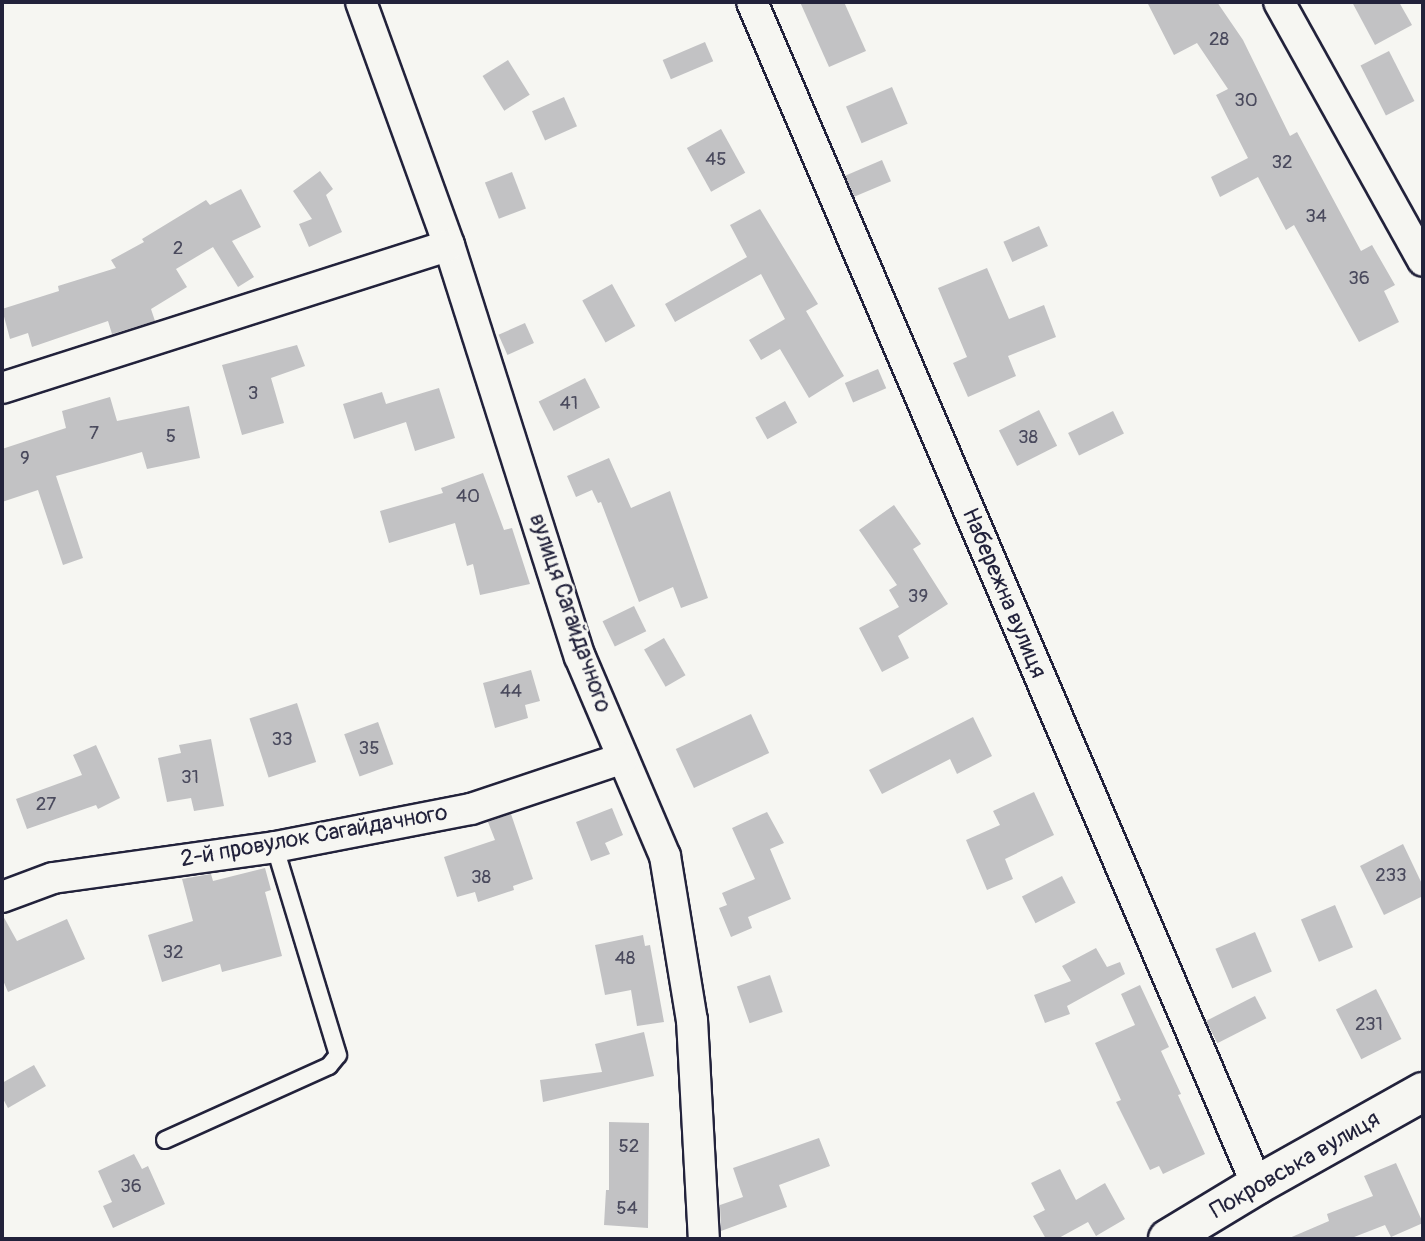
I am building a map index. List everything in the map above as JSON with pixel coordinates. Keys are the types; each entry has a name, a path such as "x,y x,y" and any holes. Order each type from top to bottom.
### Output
{"street":[{"name":"вулиця Сагайдачного","path":"360,2 449,245 580,657 665,856 690,1006 704,1239"},
{"name":"Набережна вулиця","path":"752,2 1257,1185"},
{"path":"1279,2 1423,261"},
{"path":"2,388 449,245"},
{"name":"2-й провулок Сагайдачного","path":"2,897 53,877 275,848 471,809 623,758"},
{"name":"Покровська вулиця","path":"1168,1239 1257,1185 1423,1092"}],"lane":[{"path":"165,1140 329,1066 338,1055 275,848"}],"building":[{"path":"800,2 844,2 866,51 829,67"},
{"path":"1147,2 1217,2 1243,40 1290,136 1297,132 1361,251 1372,245 1395,285 1384,291 1399,322 1359,342 1294,225 1286,230 1258,177 1220,197 1211,177 1248,158 1216,95 1228,89 1197,43 1174,55"},
{"path":"1352,2 1399,2 1412,25 1375,45"},
{"path":"705,42 713,61 671,79 663,60"},
{"path":"1389,51 1414,101 1386,115 1360,66"},
{"path":"508,60 530,95 504,111 483,76"},
{"path":"892,87 908,124 862,143 846,107"},
{"path":"564,97 577,126 545,140 532,111"},
{"path":"721,129 745,173 711,192 687,148"},
{"path":"882,160 891,181 854,197 845,176"},
{"path":"320,171 333,189 326,195 342,232 309,247 299,224 312,219 293,191"},
{"path":"512,172 526,208 499,219 485,182"},
{"path":"241,189 261,227 232,241 254,277 238,287 213,247 176,269 187,287 151,309 155,321 112,334 108,321 32,347 28,333 10,339 2,309 59,291 58,286 116,268 111,260 144,242 142,239 206,200 210,205"},
{"path":"760,209 818,304 806,311 844,376 809,398 780,349 761,360 749,340 785,319 761,274 675,322 665,304 747,257 730,225"},
{"path":"1039,226 1048,246 1012,262 1003,242"},
{"path":"987,268 1009,319 1044,305 1056,337 1008,356 1016,376 968,397 953,363 967,357 938,288"},
{"path":"612,284 635,326 606,342 582,300"},
{"path":"525,323 534,343 507,355 499,335"},
{"path":"297,345 305,366 271,378 284,423 242,435 222,365"},
{"path":"878,369 886,388 853,402 845,383"},
{"path":"585,378 600,407 554,431 539,402"},
{"path":"439,388 455,438 415,451 406,422 354,439 343,404 382,392 386,404"},
{"path":"110,397 117,421 189,406 200,458 147,469 142,452 56,476 83,558 63,565 38,490 2,502 2,449 66,428 62,411"},
{"path":"785,401 797,423 767,439 755,417"},
{"path":"1039,410 1057,446 1017,466 999,430"},
{"path":"1113,411 1124,433 1079,455 1068,433"},
{"path":"609,458 631,508 670,491 708,598 681,608 673,587 639,602 601,502 598,503 592,490 576,497 567,476"},
{"path":"483,473 504,530 512,528 530,584 480,595 473,564 467,566 455,523 389,543 380,511 443,493 441,488"},
{"path":"894,505 921,544 913,549 948,604 898,636 909,658 882,672 859,628 899,607 889,590 897,585 859,530"},
{"path":"634,606 646,631 615,647 603,621"},
{"path":"664,638 686,675 666,687 644,650"},
{"path":"531,670 540,701 525,705 528,718 495,728 483,683"},
{"path":"297,703 316,762 269,777 249,718"},
{"path":"751,714 769,753 694,788 676,749"},
{"path":"973,717 992,756 957,774 950,759 882,794 869,770"},
{"path":"378,722 393,764 360,777 344,734"},
{"path":"211,739 224,806 194,811 191,798 167,802 158,758 181,753 179,745"},
{"path":"96,745 120,798 98,809 96,805 27,829 16,799 82,775 73,755"},
{"path":"1034,792 1054,835 1005,859 1013,879 987,890 966,840 1000,825 993,811"},
{"path":"612,808 623,835 605,843 610,854 591,861 576,822"},
{"path":"767,812 784,843 770,849 791,899 748,917 752,928 731,937 719,908 727,905 722,893 755,879 732,828"},
{"path":"511,814 533,879 513,886 514,890 478,902 475,892 457,897 444,857 495,840 488,822"},
{"path":"1403,844 1423,886 1423,896 1384,915 1360,866"},
{"path":"265,868 271,890 265,892 282,956 222,972 220,964 162,982 148,935 193,921 182,879 211,874 213,881"},
{"path":"1062,876 1076,903 1036,923 1022,896"},
{"path":"1335,905 1353,947 1319,962 1301,919"},
{"path":"2,914 17,941 67,919 85,959 8,992 2,978"},
{"path":"1255,932 1272,972 1232,988 1215,949"},
{"path":"643,935 645,946 650,945 664,1022 637,1026 631,990 605,995 595,945"},
{"path":"1096,948 1107,967 1120,962 1125,974 1067,1006 1070,1014 1045,1023 1034,995 1071,981 1062,966"},
{"path":"770,975 783,1012 750,1023 737,986"},
{"path":"1140,985 1169,1047 1161,1051 1205,1154 1163,1174 1159,1166 1150,1170 1116,1102 1121,1100 1095,1043 1135,1025 1121,994"},
{"path":"1376,989 1401,1039 1361,1059 1336,1009"},
{"path":"1255,996 1266,1018 1217,1043 1206,1021"},
{"path":"644,1032 654,1076 543,1102 540,1080 602,1072 595,1044"},
{"path":"34,1065 46,1086 8,1108 2,1097 2,1083"},
{"path":"609,1122 649,1123 648,1228 604,1225 606,1190 609,1190"},
{"path":"819,1138 830,1166 779,1185 787,1207 721,1231 720,1205 743,1197 733,1168"},
{"path":"134,1154 142,1169 148,1166 165,1204 113,1228 103,1206 112,1202 98,1171"},
{"path":"1396,1163 1423,1223 1391,1237 1385,1225 1349,1239 1287,1239 1329,1221 1327,1214 1373,1196 1364,1176"},
{"path":"1060,1169 1076,1200 1105,1183 1125,1219 1096,1236 1088,1222 1057,1239 1046,1239 1033,1216 1045,1210 1031,1183"}]}
